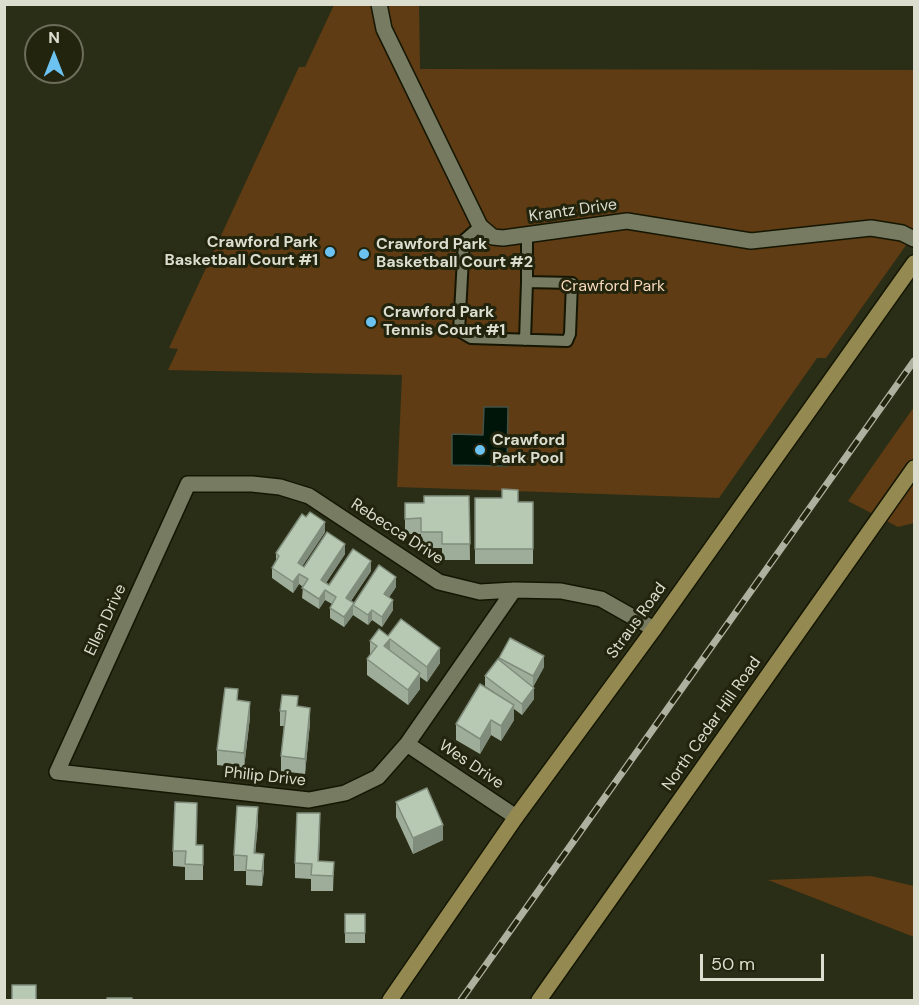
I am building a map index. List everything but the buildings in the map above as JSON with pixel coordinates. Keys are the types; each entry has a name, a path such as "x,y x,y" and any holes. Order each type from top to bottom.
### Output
{"street":[{"path":"379,4 384,29 480,226"},
{"name":"Krantz Drive","path":"480,226 493,237 503,238 627,221 751,241 871,228 902,233 915,239"},
{"name":"Straus Road","path":"390,1000 516,817 654,629 915,263"},
{"name":"North Cedar Hill Road","path":"540,1000 915,468"},
{"name":"Rebecca Drive","path":"188,483 270,486 309,496 439,582 480,592 561,591 601,599 654,629"},
{"name":"Ellen Drive","path":"57,772 188,483"},
{"name":"Philip Drive","path":"57,772 309,800 345,794 378,777 407,744 514,590"},
{"name":"Wes Drive","path":"407,744 516,817"}],"lane":[{"path":"480,226 464,240 459,331 471,338 567,341 571,324 572,283 527,282"},
{"path":"525,340 527,235"}],"green space":[{"name":"Crawford Park","path":"334,5 419,5 420,69 914,70 914,234 826,358 817,358 719,498 397,487 402,375 168,370 178,349 169,348 299,67 305,67"},
{"path":"914,407 914,523 898,527 848,501"},
{"path":"871,876 914,886 914,937 768,880"}],"shaded area":[{"name":"Crawford Park Pool","path":"484,407 508,407 507,466 452,465 452,434 483,435"}],"railway":[{"path":"461,1000 914,361"}],"place":[{"name":"Crawford Park Basketball Court #1","path":"330,252"},
{"name":"Crawford Park Basketball Court #2","path":"364,254"},
{"name":"Crawford Park Tennis Court #1","path":"371,322"},
{"name":"Crawford Park Pool","path":"480,450"}]}
